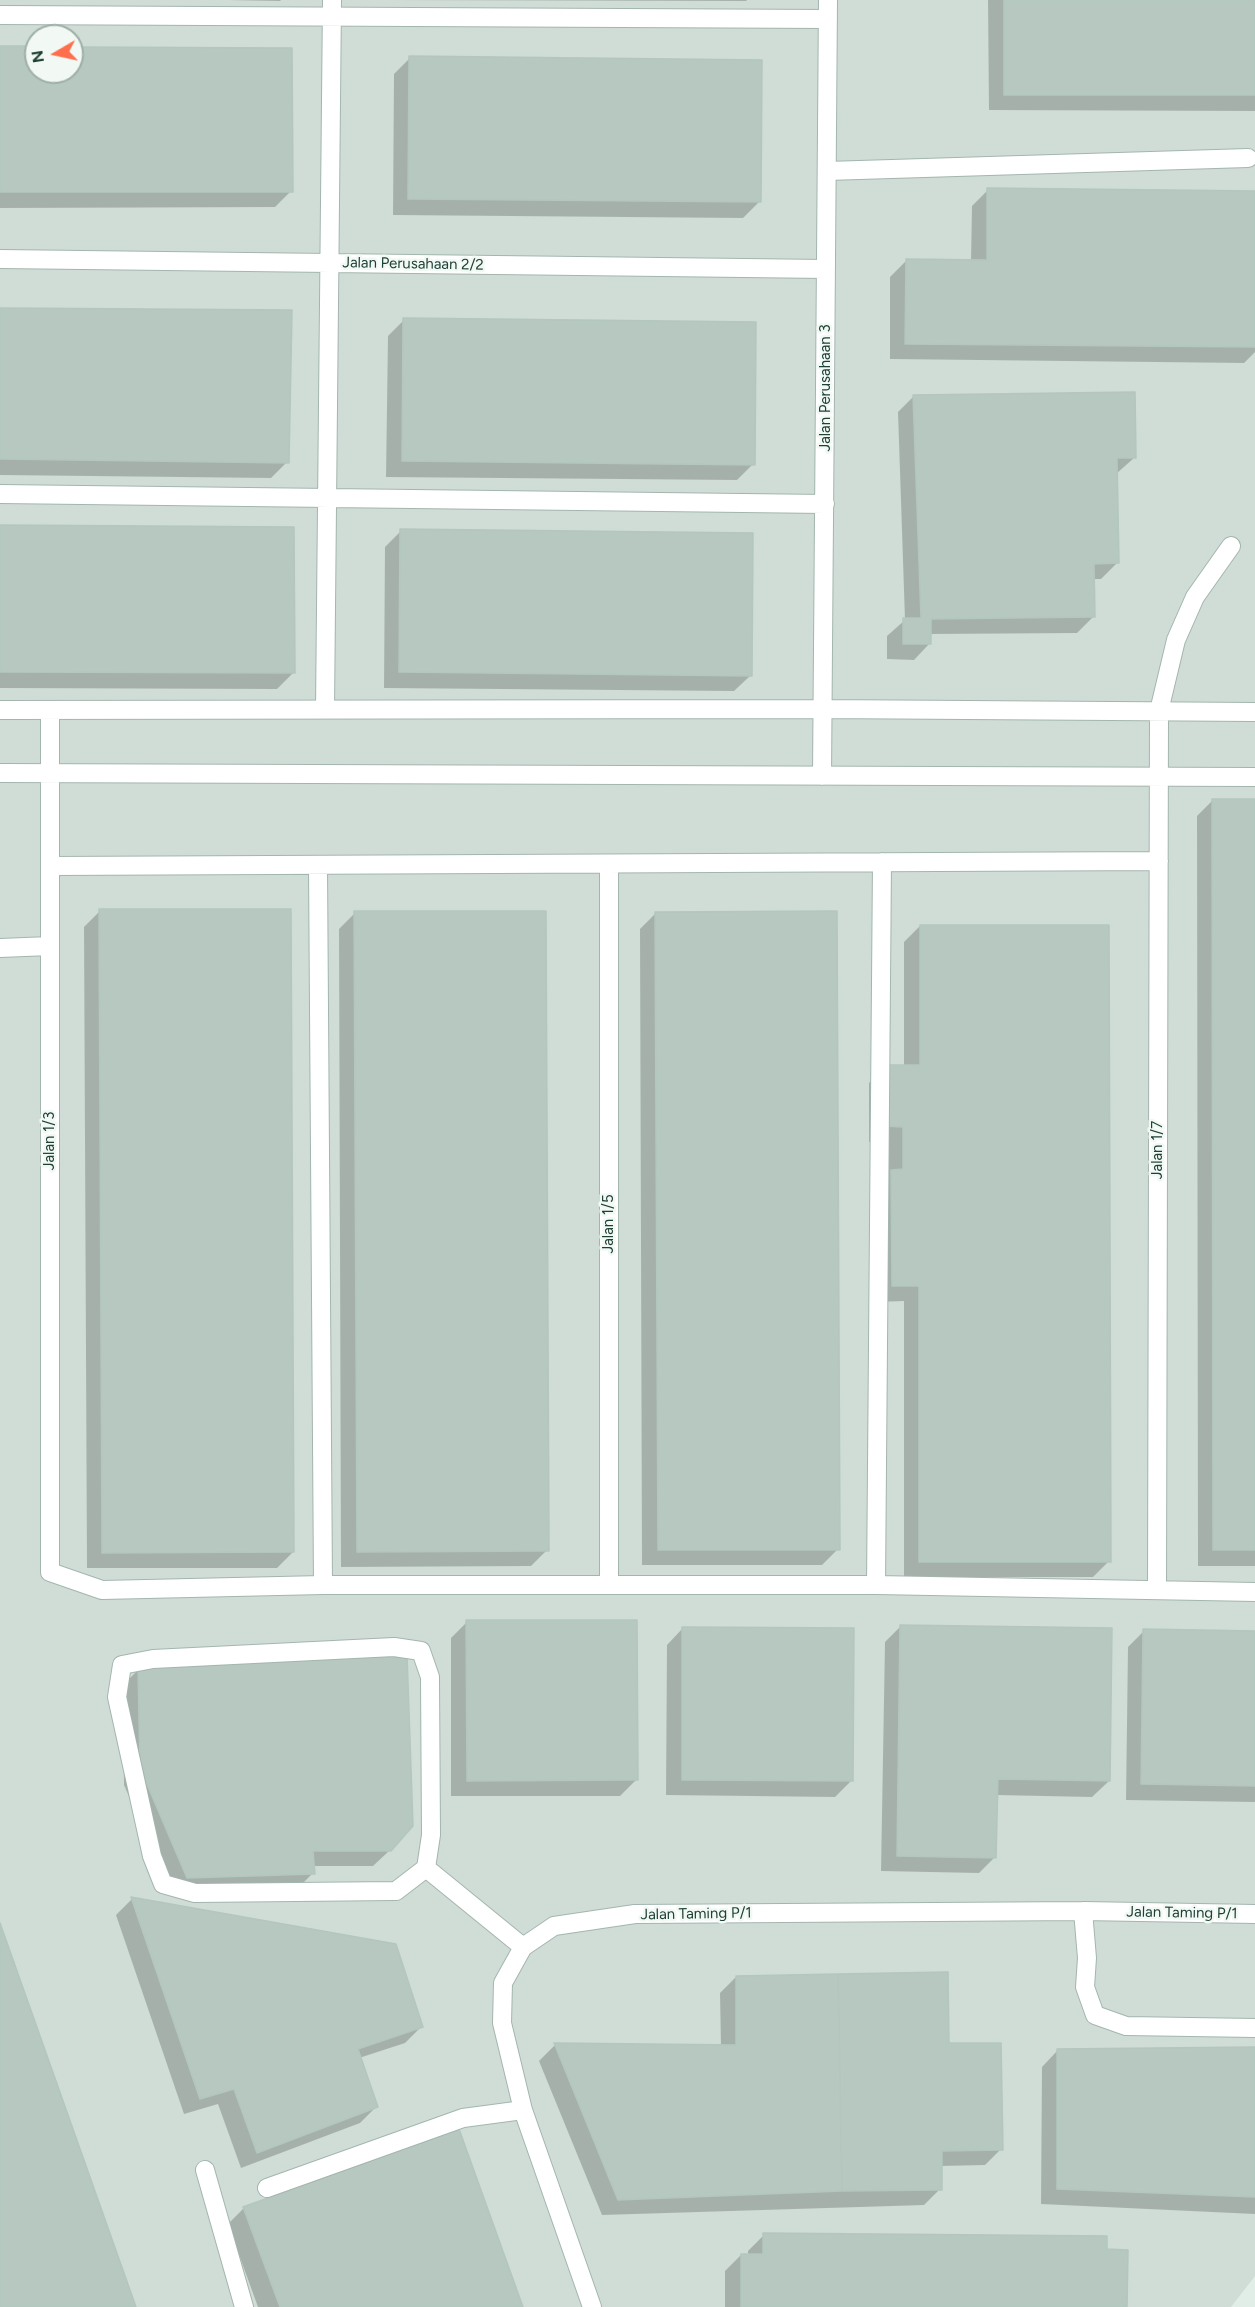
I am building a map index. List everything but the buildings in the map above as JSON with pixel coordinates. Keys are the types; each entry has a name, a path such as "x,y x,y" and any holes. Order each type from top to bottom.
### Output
{"street":[{"name":"Jalan Perusahaan 3","path":"822,776 828,0"},
{"path":"0,15 332,9 828,19"},
{"path":"325,709 332,9"},
{"path":"827,171 1248,158"},
{"name":"Jalan Perusahaan 2/2","path":"0,259 826,268"},
{"path":"0,494 825,504"},
{"name":"Jalan 1/7","path":"1156,1590 1160,711 1176,640 1195,597 1231,546"},
{"path":"0,710 823,709 1255,712"},
{"name":"Jalan 1/3","path":"50,710 50,1572 102,1590 323,1585"},
{"path":"0,773 1255,777"},
{"path":"50,866 1159,861"},
{"path":"876,1585 882,862"},
{"name":"Jalan 1/5","path":"609,864 609,1585"},
{"path":"318,865 323,1585 876,1585 1255,1592"},
{"path":"0,948 50,946"},
{"path":"394,1647 421,1650 430,1677 430,1835 426,1868 396,1891 195,1893 163,1884 152,1856 117,1697 122,1665 153,1659 394,1647"},
{"path":"426,1868 522,1947"},
{"path":"1083,1911 1087,1958 1085,1987 1095,2015 1126,2026 1255,2028"},
{"name":"Jalan Taming P/1","path":"592,2307 523,2110 502,2023 503,1983 522,1947 554,1926 635,1914 1083,1911 1255,1914"},
{"path":"267,2188 463,2118 523,2110"},
{"path":"205,2170 244,2307"}],"shaded area":[{"path":"0,0 1255,0 1255,2276 1231,2307 0,2307"}]}
